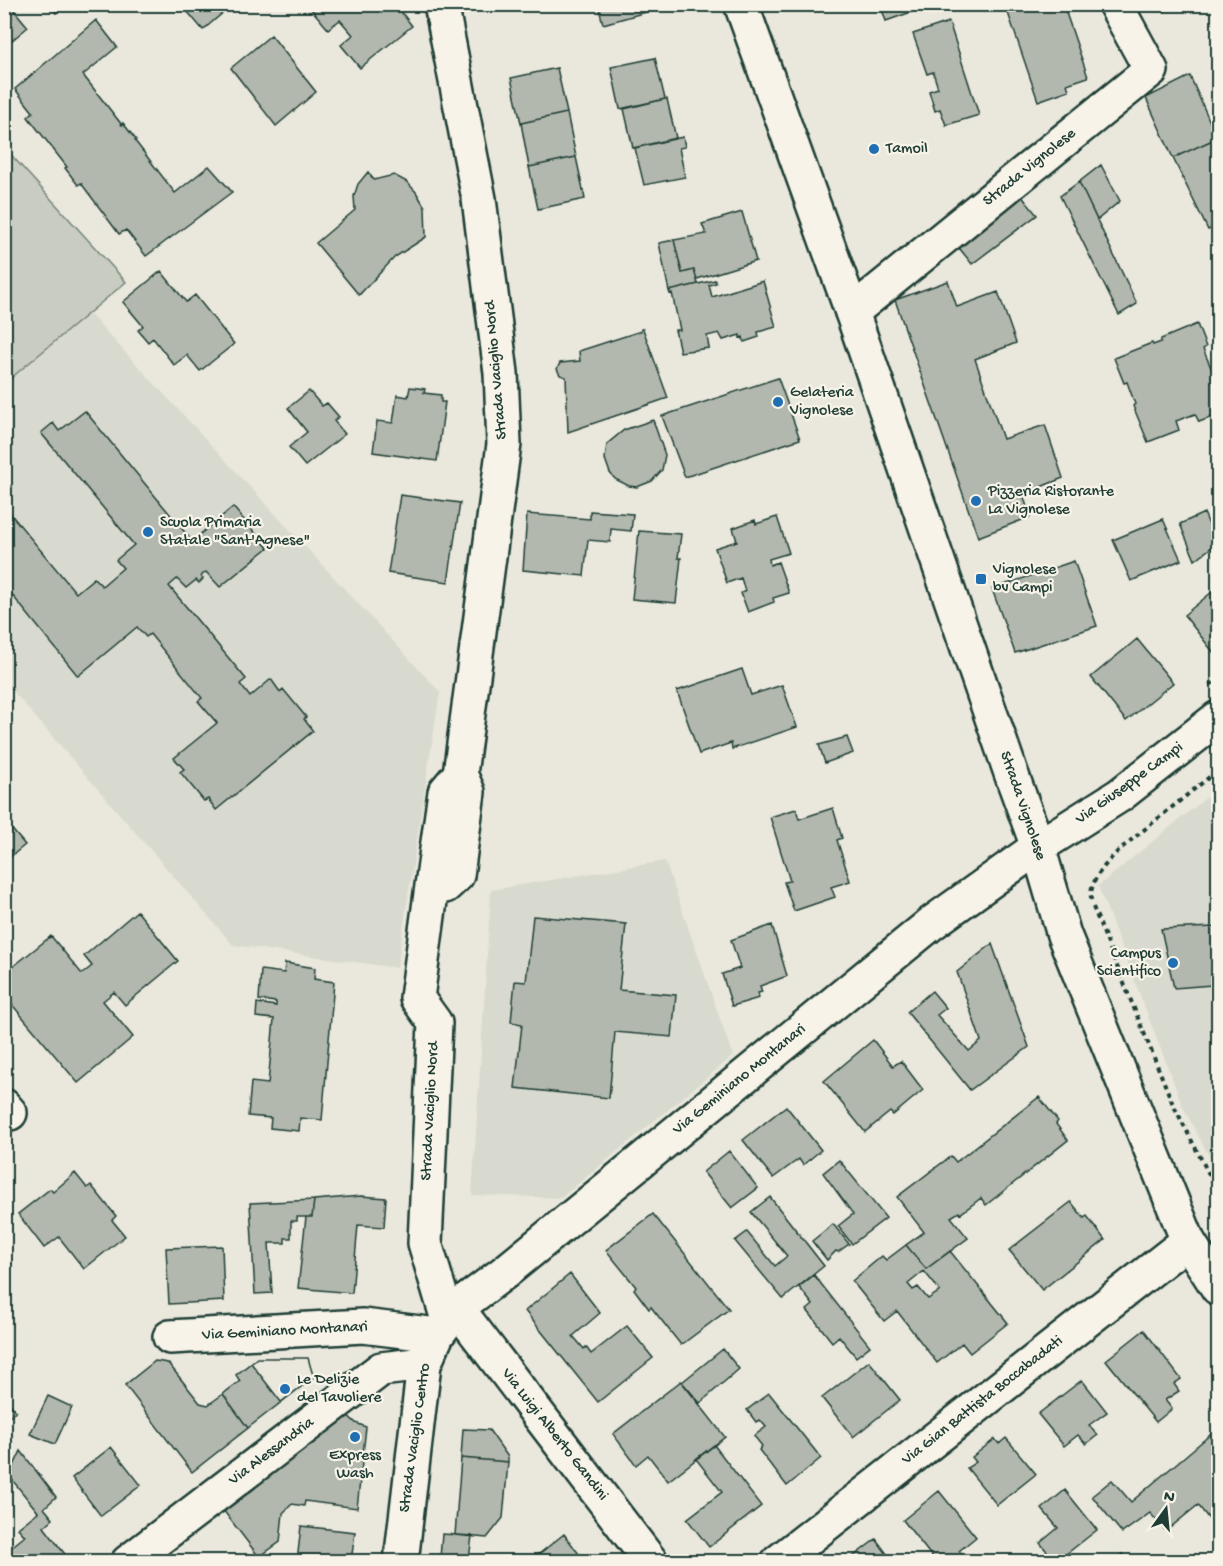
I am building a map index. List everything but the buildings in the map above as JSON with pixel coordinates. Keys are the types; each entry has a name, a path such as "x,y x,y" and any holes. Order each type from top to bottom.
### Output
{"street":[{"name":"Strada Vaciglio Nord","path":"441,4 479,199 501,373 504,444 460,774 445,792 417,998 435,1023 425,1243 447,1321"},
{"name":"Strada Vignolese","path":"741,4 852,312 1038,847 1064,935 1188,1241 1218,1288"},
{"name":"Strada Vignolese","path":"852,312 1151,70 1116,4"},
{"name":"Via Giuseppe Campi","path":"1038,847 1120,795 1218,718"},
{"name":"Via Geminiano Montanari","path":"170,1337 447,1321 932,923 1038,847"},
{"name":"Via Gian Battista Boccabadati","path":"778,1562 1188,1241"},
{"name":"Strada Vaciglio Centro","path":"401,1562 424,1364 447,1321"},
{"name":"Via Luigi Alberto Gandini","path":"447,1321 651,1562"},
{"name":"Via Alessandria","path":"128,1562 381,1369 424,1364"}],"path":[{"path":"1218,770 1119,850 1104,865 1091,886 1090,898 1172,1102 1218,1192"}],"shaded area":[{"path":"4,147 126,282 5,383 4,383"},
{"name":"Scuola Primaria Statale \"Sant'Agnese\"","path":"89,313 440,692 397,968 233,945 5,682 4,383"},
{"name":"Campus Scientifico","path":"1218,788 1218,1173 1183,1107 1098,886"},
{"path":"665,861 733,1056 561,1198 472,1195 491,890"}],"place":[{"name":"Tamoil","path":"874,149"},
{"name":"Gelateria Vignolese","path":"778,402"},
{"name":"Pizzeria Ristorante La Vignolese","path":"976,501"},
{"name":"Scuola Primaria Statale \"Sant'Agnese\"","path":"148,532"},
{"name":"Vignolese bv Campi","path":"981,579"},
{"name":"Campus Scientifico","path":"1173,963"},
{"name":"Le Delizie del Tavoliere","path":"285,1389"},
{"name":"Express Wash","path":"355,1437"}]}
